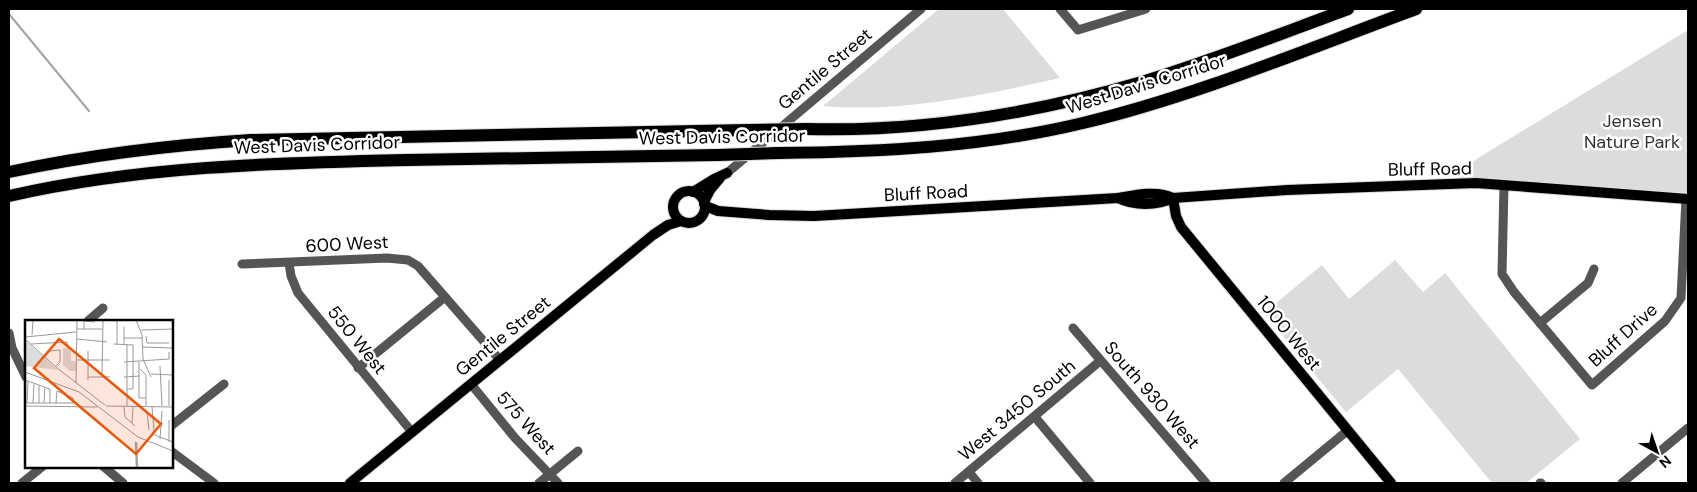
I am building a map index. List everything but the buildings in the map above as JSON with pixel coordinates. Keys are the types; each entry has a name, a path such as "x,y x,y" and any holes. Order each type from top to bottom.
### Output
{"highway":[{"name":"West Davis Corridor","path":"9,172 125,152 236,141 875,129 946,123 1050,106 1110,91 1176,71 1348,9"},
{"name":"West Davis Corridor","path":"9,196 80,182 136,174 238,165 298,162 862,152 922,148 1017,136 1082,123 1161,101 1416,9"}],"main road":[{"name":"Gentile Street","path":"693,192 727,173"},
{"name":"Gentile Street","path":"704,203 715,184 727,173"},
{"name":"Bluff Road","path":"704,203 716,211 814,216 1118,198 1141,204 1162,202 1173,198 1476,183 1687,199"},
{"path":"653,235 662,225 673,205 679,195 693,192 700,196 704,203 703,213 699,219 692,223 681,221 674,212 673,205"},
{"name":"1000 West","path":"1173,198 1176,216 1182,227 1347,431 1392,483"},
{"name":"Bluff Road","path":"699,219 716,214 736,212"},
{"name":"Gentile Street","path":"350,483 653,235 668,225 681,221"}],"street":[{"name":"Gentile Street","path":"727,173 921,9"},
{"path":"1060,9 1078,30 1144,9"},
{"name":"Bluff Drive","path":"1504,185 1502,274 1514,292 1592,385 1665,321 1681,298 1687,199"},
{"name":"600 West","path":"242,264 398,258 408,260 418,266 500,360"},
{"name":"550 West","path":"289,263 291,276 298,293 412,432"},
{"path":"1540,322 1588,283 1594,269"},
{"path":"358,368 445,297"},
{"path":"89,320 103,308"},
{"name":"South 930 West","path":"1073,328 1206,483"},
{"path":"9,333 12,348 23,365"},
{"name":"West 3450 South","path":"955,483 1100,361"},
{"path":"172,425 224,384"},
{"name":"575 West","path":"471,384 515,438 558,483"},
{"path":"1035,417 1090,483"},
{"path":"1622,483 1688,429"},
{"path":"1284,483 1347,431"},
{"path":"539,483 578,451"},
{"path":"172,452 214,483"},
{"path":"22,483 42,467"},
{"path":"103,467 124,483"},
{"path":"969,472 978,483"}],"green space":[{"path":"939,9 1003,9 1060,78 1002,91 912,105 852,108 823,106"},
{"name":"Jensen Nature Park","path":"1688,30 1688,193 1455,177 1478,158"},
{"path":"1395,260 1423,292 1445,273 1580,439 1526,483 1492,483 1398,369 1346,412 1264,313 1322,265 1349,299"}],"waterway":[{"path":"9,14 89,111"}]}
